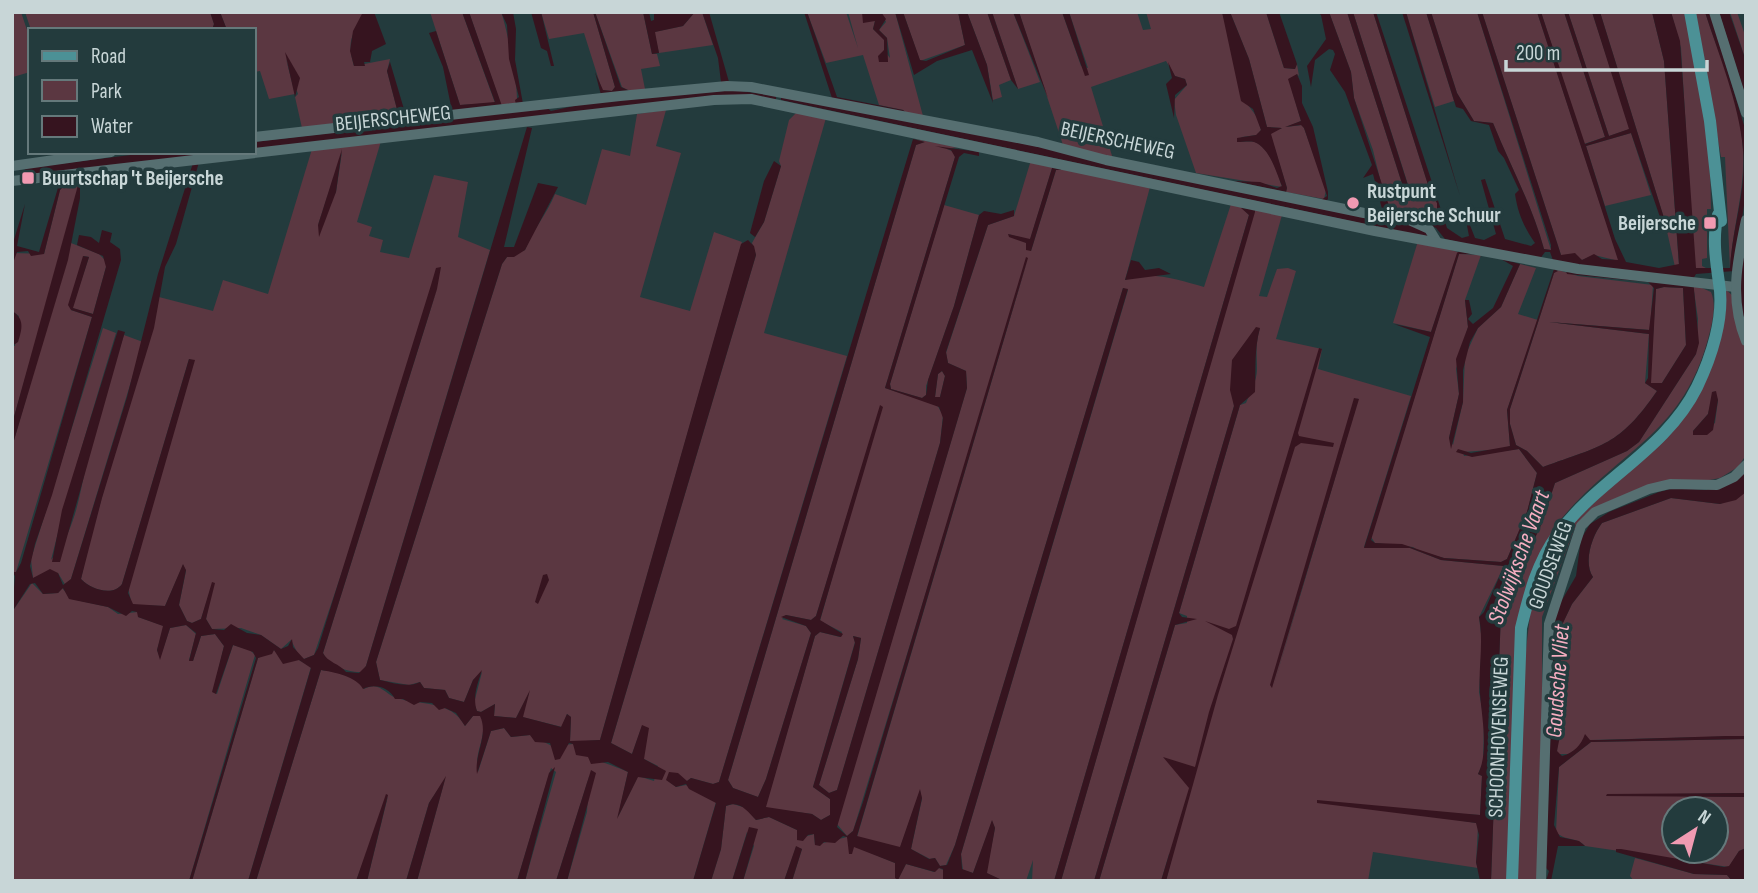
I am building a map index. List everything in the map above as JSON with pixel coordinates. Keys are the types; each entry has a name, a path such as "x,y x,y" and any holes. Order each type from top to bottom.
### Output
{"main road":[{"name":"SCHOONHOVENSEWEG","path":"1512,881 1521,628 1530,590 1542,560 1558,534 1581,508 1661,438 1696,388 1717,329 1719,284 1715,225 1718,215 1710,121 1690,12"}],"street":[{"path":"1714,12 1746,113"},
{"name":"BEIJERSCHEWEG","path":"256,137 727,86 906,134 1437,242 1578,269 1719,284"},
{"name":"BEIJERSCHEWEG","path":"256,148 714,100 779,98 1038,142 1105,160 1364,214 1409,220 1429,229 1437,242"},
{"name":"BEIJERSCHEWEG","path":"16,173 102,154"},
{"name":"BEIJERSCHEWEG","path":"16,173 198,154"},
{"path":"1746,220 1735,287 1736,308 1746,341"},
{"path":"1719,284 1735,287"},
{"name":"GOUDSEWEG","path":"1541,881 1549,624 1581,526 1595,512 1648,489 1670,484 1717,485 1734,477 1746,465"}],"green space":[{"path":"12,12 21,12 28,33 28,73 13,77"},
{"path":"25,12 210,12 214,24 213,28 30,28"},
{"path":"220,12 363,12 351,41 354,66 390,59 387,71 399,117 302,128 295,97 298,94 286,59 295,94 269,99 260,71 256,72 256,28 226,28"},
{"path":"430,12 462,12 495,103 460,105"},
{"path":"469,12 501,12 515,75 516,105 482,107 501,105"},
{"path":"541,12 593,12 615,87 612,91 602,90 584,33 549,39"},
{"path":"595,12 643,12 652,54 657,54 660,66 641,69 645,89 630,91 622,87"},
{"path":"695,12 702,12 713,45 659,53 654,32 683,26"},
{"path":"807,12 846,12 858,48 848,12 862,12 875,21 873,29 884,39 884,50 890,58 887,38 879,30 886,22 881,12 895,12 923,116 879,105 863,55 826,63"},
{"path":"903,12 958,12 965,45 920,61"},
{"path":"967,12 987,12 1011,80 999,85 1002,97 993,100 987,65"},
{"path":"992,12 1013,12 1040,82 1018,89"},
{"path":"1019,12 1062,12 1081,66 1088,68 1069,12 1137,12 1143,30 1151,29 1146,12 1222,12 1248,105 1257,117 1261,130 1257,135 1242,137 1237,142 1255,142 1265,150 1273,162 1282,187 1196,173 1176,115 1174,100 1187,85 1185,79 1175,76 1166,61 1091,87 1113,159 1063,145"},
{"path":"1230,12 1266,12 1284,68 1295,69 1297,64 1299,76 1297,74 1292,90 1301,121 1286,127 1302,125 1304,128 1326,190 1324,199 1286,192 1270,133 1282,128 1267,127 1249,59"},
{"path":"1329,12 1347,12 1406,196 1411,194 1353,12 1373,12 1430,191 1437,203 1437,221 1417,216 1424,222 1388,212 1373,150 1354,98 1351,72"},
{"path":"1406,12 1426,12 1454,101 1435,107"},
{"path":"1431,12 1477,12 1551,250 1544,249 1527,201 1493,123 1474,121 1457,93"},
{"path":"1482,12 1537,12 1619,261 1594,255 1582,260 1561,255"},
{"path":"1541,12 1564,12 1605,137 1584,144"},
{"path":"1568,12 1592,12 1630,129 1609,136"},
{"path":"1600,12 1652,12 1664,61 1679,266 1675,267 1664,218"},
{"path":"1671,12 1686,12 1704,110 1711,209 1707,209 1707,258 1702,259 1702,266 1708,269 1695,268 1694,262 1681,48"},
{"path":"1695,12 1705,12 1729,81 1742,134 1742,182 1730,269 1725,157 1721,157"},
{"path":"1730,12 1737,12 1746,38 1746,61"},
{"path":"666,110 656,146 681,153 640,297 690,311 714,232 742,242 600,740 574,742 570,741 571,717 567,714 562,727 522,717 529,693 516,718 494,716 495,704 481,712 477,711 474,703 482,672 473,680 464,702 449,698 445,690 424,688 420,682 409,685 380,680 376,662 502,264 507,257 525,250 555,194 586,205 602,149 630,156 637,114"},
{"path":"796,113 826,118 764,333 847,356 719,782 713,784 691,778 687,781 667,780 676,787 686,785 716,802 693,881 567,881 587,812 589,777 556,881 525,881 556,772 551,768 517,881 417,881 445,779 429,803 406,881 367,881 388,796 356,881 256,881 321,670 351,677 364,689 374,686 397,698 443,707 459,717 465,726 473,716 481,716 483,730 477,757 478,772 491,731 504,728 511,737 530,735 552,746 573,744 593,758 628,772 618,817 638,776 654,781 658,766 644,759 642,726 632,754 611,743 756,255 752,243 764,222 781,166 779,161 789,120"},
{"path":"1631,133 1651,195 1605,206 1586,146"},
{"path":"915,139 958,147 947,149 954,152 955,157 885,388 937,405 943,415 940,443 837,790 829,793 819,785 858,659 861,638 853,636 855,642 813,787 830,799 830,815 821,820 812,814 765,808 815,636 820,632 840,637 842,632 820,621 881,405 816,616 811,620 786,615 782,619 806,626 811,633 766,779 758,797 733,788 728,780 916,145 924,142"},
{"path":"381,141 357,222 372,227 369,236 383,240 380,252 409,258 434,175 468,182 458,237 490,250 362,672 340,668 330,662 323,653 437,289 314,655 304,659 299,656 291,640 281,649 261,635 241,628 212,629 206,619 213,582 201,619 192,623 187,621 179,605 186,571 183,565 165,606 132,605 128,588 194,361 189,359 122,584 107,591 90,586 81,579 159,297 213,311 223,280 268,294 312,149","holes":["342,152 336,192 318,225"]},
{"path":"1031,160 1053,165 1030,240 1008,234 1027,243 1031,251 1056,170 1061,167 1150,187 1125,280 1154,276 1204,287 1231,204 1241,207 1249,215 1054,881 1032,881 1033,860 1026,881 1004,881 986,873 995,828 992,821 973,873 963,870 961,854 1128,290 1123,288 955,845 946,865 940,866 935,858 930,859 911,849 922,799 920,791 900,848 857,837 1028,258 853,831 847,836 837,824 967,388 966,371 948,363 946,353 988,225 1014,216"},
{"path":"79,177 76,201 12,424 12,346 15,346 19,316 12,311 12,266 15,253 44,254 60,190 69,181 60,179"},
{"path":"944,205 979,215 954,306 926,386 926,395 922,398 891,389 890,384"},
{"path":"1255,209 1282,215 1259,296 1267,297 1277,269 1288,268 1296,271 1276,339 1322,349 1318,369 1411,396 1364,547 1410,548 1441,560 1504,566 1479,617 1482,642 1479,692 1484,720 1483,762 1478,774 1482,776 1480,815 1428,812 1427,815 1476,823 1478,868 1373,852 1368,881 1166,881 1173,853 1169,854 1161,881 1099,881 1175,625 1187,623 1187,616 1179,613 1240,405 1246,403 1256,378 1260,328 1242,347 1234,363 1234,406 1094,881 1061,881","holes":["1357,398 1358,400 1273,688"]},
{"path":"1418,241 1458,252 1431,332 1393,323"},
{"path":"71,243 99,254 106,261 106,267 93,314 72,308 89,257 84,256 71,310 92,317 16,572 12,572 12,447"},
{"path":"1459,254 1481,255 1465,300 1468,327 1456,369 1459,394 1449,438 1453,445 1463,402 1465,356 1478,328 1501,307 1520,264 1536,268 1518,314 1538,320 1507,410 1510,446 1463,452 1464,456 1519,449 1537,473 1527,512 1507,559 1501,562 1444,558 1413,547 1375,543 1371,537"},
{"path":"1558,270 1578,276 1653,285 1650,330 1549,322 1649,334 1645,383 1657,391 1632,423 1608,441 1543,467 1527,451 1516,445 1510,424 1510,409 1554,273"},
{"path":"1693,284 1711,292 1714,303 1708,339 1684,396 1650,436 1590,489 1561,519 1529,581 1507,881 1491,881 1501,611 1541,525 1555,483 1627,451 1639,442 1696,354 1698,319"},
{"path":"1683,288 1686,345 1662,383 1650,383 1656,289"},
{"path":"1726,290 1732,295 1746,348 1746,455 1738,467 1720,478 1704,481 1682,480 1593,509 1574,530 1542,617 1542,764 1537,881 1517,881 1525,658 1532,599 1552,553 1572,524 1682,419","holes":["1714,391 1718,400 1715,423 1694,435 1693,431 1708,414"]},
{"path":"103,328 116,333 51,560 73,521 90,450 124,335 143,342 71,579 66,586 58,573 33,578 31,559"},
{"path":"942,371 945,376 940,397 935,397 938,374"},
{"path":"1746,492 1746,736 1590,740 1569,754 1557,754 1558,720 1564,713 1560,657 1566,633 1562,625 1572,604 1593,577 1589,564 1590,549 1602,523 1671,498 1720,504"},
{"path":"32,583 43,594 58,593 62,588 72,599 108,607 118,614 138,612 138,617 164,626 157,650 160,658 170,628 186,625 196,634 189,660 193,661 201,636 215,634 224,646 213,692 217,694 233,645 250,650 255,655 189,881 12,881 12,612"},
{"path":"274,650 283,660 299,660 311,667 248,881 192,881 258,658"},
{"path":"1746,739 1746,793 1606,795 1660,796 1660,857 1585,846 1579,841 1559,835 1556,832 1559,767 1591,742"},
{"path":"1730,797 1746,797 1746,848 1739,851 1729,867 1715,865 1730,865"},
{"path":"733,804 746,808 756,820 769,817 797,830 797,839 814,834 815,845 847,837 854,846 895,863 895,878 898,879 906,864 934,872 939,868 943,870 943,881 792,881 802,849 796,847 784,881 743,881 754,846 747,832 732,881 711,881 721,849 726,806"},
{"path":"1635,858 1694,874 1727,875 1732,881 1634,881 1630,876"}],"water":[{"path":"210,12 220,12 226,28 213,28"},
{"path":"363,12 374,12 386,44 372,51 370,62 364,62 365,66 354,66 350,51 353,31"},
{"path":"462,12 469,12 502,106 452,111 443,67 429,33 436,31 460,105 495,102"},
{"path":"501,12 513,12 516,29 515,60 523,104 516,105 515,100 519,97 509,59 507,25"},
{"path":"531,12 541,12 554,66 551,66 547,51 541,48"},
{"path":"593,12 621,87 630,91 601,95 595,72 603,90 612,91 615,87"},
{"path":"643,12 649,12 651,21 654,20 654,12 695,12 683,26 655,32 659,53 652,54"},
{"path":"702,12 709,12 729,82 721,82 718,58"},
{"path":"804,12 807,12 837,97 903,110 907,114 832,98"},
{"path":"862,12 881,12 886,19 879,30 887,38 888,62 879,62 878,56 884,50 884,40 873,29 875,21 863,23"},
{"path":"895,12 903,12 920,60 926,61 965,45 958,12 967,12 987,65 993,103 972,50 937,61 914,75"},
{"path":"987,12 992,12 1018,89 1011,80"},
{"path":"1013,12 1019,12 1048,98"},
{"path":"1062,12 1069,12 1089,75 1085,76"},
{"path":"1222,12 1230,12 1249,59 1267,127 1282,128 1271,134 1286,192 1233,181 1260,182 1277,188 1282,186 1272,161 1260,145 1254,142 1237,142 1237,138 1256,135 1261,130 1253,109 1241,101"},
{"path":"1266,12 1279,12 1297,64 1295,69 1284,68"},
{"path":"1317,12 1329,12 1351,72 1354,98 1389,206 1388,212 1365,210 1382,209 1373,174 1363,178 1372,165 1345,92 1330,70 1335,54 1333,50 1329,49 1315,60 1311,87 1307,66 1326,39 1321,15"},
{"path":"1347,12 1353,12 1411,195 1406,196"},
{"name":"Stolwijksche Vaart","path":"1373,12 1376,12 1447,228 1462,238 1469,236 1464,210 1475,238 1484,240 1496,234 1481,180 1485,179 1505,239 1531,246 1535,243 1518,208 1515,194 1519,190 1498,151 1489,125 1471,121 1463,109 1456,107 1426,12 1431,12 1457,93 1474,121 1493,123 1527,201 1544,249 1551,250 1477,12 1482,12 1561,255 1575,253 1582,260 1594,254 1602,259 1618,260 1537,12 1541,12 1585,144 1605,137 1564,12 1568,12 1609,136 1629,129 1592,12 1600,12 1664,218 1661,220 1631,133 1586,146 1615,239 1626,262 1659,268 1679,264 1664,61 1652,12 1671,12 1680,41 1696,268 1730,268 1743,179 1743,149 1733,97 1705,12 1710,12 1746,132 1746,192 1734,271 1696,274 1693,279 1699,343 1696,354 1639,442 1627,451 1555,483 1541,525 1501,611 1491,881 1480,881 1476,862 1479,835 1476,823 1317,803 1317,800 1480,815 1482,776 1478,774 1484,746 1479,617 1484,612 1504,566 1441,560 1410,548 1364,548 1430,337 1394,324 1431,332 1457,253 1459,251 1472,254 1459,254 1371,540 1375,543 1402,544 1444,558 1501,562 1507,559 1527,512 1537,473 1519,449 1472,457 1456,452 1458,449 1471,453 1510,446 1507,410 1554,269 1558,271 1554,273 1510,409 1510,424 1516,445 1527,451 1543,467 1595,448 1620,433 1632,423 1657,391 1645,383 1648,378 1649,334 1549,322 1649,330 1654,288 1648,282 1567,274 1566,271 1606,269 1553,260 1550,252 1545,252 1539,260 1445,239 1436,228 1416,217 1437,221 1437,203 1430,191","holes":["1683,288 1686,345 1662,383 1651,383 1656,289"]},
{"path":"1402,12 1406,12 1460,196"},
{"path":"1719,12 1729,12 1746,61 1746,98"},
{"path":"285,52 300,78 295,97"},
{"path":"390,62 406,116 399,117 387,71"},
{"path":"1168,62 1175,76 1185,79 1187,85 1175,95 1174,118 1166,84 1172,78"},
{"path":"1297,74 1302,86 1302,103 1313,127 1328,192 1328,199 1325,202 1309,198 1321,200 1327,196 1304,128 1301,125 1285,127 1301,121 1288,79"},
{"path":"733,90 776,96 776,100 753,97 256,150 256,142 547,108 551,111 588,103"},
{"path":"781,97 1041,147 1424,227 1431,238 781,100"},
{"path":"527,127 532,128 504,247 514,247 538,183 558,187 525,250 514,257 507,257 502,264 376,662 380,680 405,685 420,682 424,688 445,690 449,698 464,702 473,680 482,670 475,695 477,711 481,712 495,704 494,716 516,718 530,690 523,717 561,727 567,714 571,717 570,741 600,740 741,244 748,240 754,246 756,255 611,743 632,754 642,725 649,728 644,759 666,771 662,780 638,777 617,819 628,772 608,762 591,764 588,757 576,755 573,744 569,743 560,759 555,760 550,743 535,742 530,735 511,737 504,728 491,731 477,774 483,730 480,716 473,716 465,726 456,713 445,708 439,710 432,703 420,702 414,705 403,699 395,699 381,687 363,689 351,678 321,670 256,881 248,881 311,668 299,660 283,664 274,650 272,654 258,658 192,881 189,881 256,658 253,652 233,645 216,694 212,692 224,646 215,634 201,636 193,661 189,661 196,633 186,625 170,628 160,660 157,650 163,626 138,617 137,612 132,611 126,616 108,607 69,599 63,588 58,593 43,594 35,583 30,584 12,612 15,576 12,572 16,572 21,563 92,317 71,310 68,305 83,256 89,257 73,308 93,314 106,267 103,256 77,245 79,235 91,237 99,243 102,230 112,233 110,242 120,249 121,260 35,544 30,566 33,578 50,569 58,573 63,585 71,579 127,397 158,274 193,163 199,162 176,244 165,267 154,328 102,498 81,579 90,586 107,591 122,584 189,359 195,360 128,593 133,604 165,606 183,564 186,570 179,605 187,621 192,623 201,619 212,582 215,583 206,619 212,629 224,630 231,624 247,633 261,635 281,649 288,646 292,639 293,647 304,659 314,655 318,648 436,268 441,267 437,289 323,653 346,672 359,673 366,666"},
{"path":"913,139 925,142 916,145 728,780 733,788 758,797 766,779 811,633 806,626 781,617 786,615 811,620 816,616 880,405 883,407 820,620 843,634 841,637 820,632 815,636 766,807 812,814 821,820 830,815 830,799 813,787 855,643 853,636 861,638 858,659 819,785 829,793 837,790 940,443 943,418 939,407 885,388 955,157 951,150 935,146 979,152 979,156 964,153 959,157 890,384 891,389 922,398 926,395 928,380 954,306 979,215 984,211 1001,214 1014,210 1014,216 988,225 946,352 948,363 966,371 967,388 837,827 847,836 853,831 863,802 1026,257 1028,258 857,836 900,847 920,789 922,798 911,849 929,859 935,858 940,866 947,865 1123,288 1128,289 961,854 962,869 973,873 992,820 995,828 987,873 1004,881 943,881 943,869 939,868 935,872 906,864 898,880 895,878 895,863 854,847 852,854 849,854 847,837 843,836 835,843 824,842 820,846 815,845 814,834 808,835 803,841 797,840 797,830 769,817 756,820 743,807 735,804 726,806 721,849 711,881 693,881 716,803 689,789 686,784 676,787 666,780 669,772 678,773 687,781 691,778 713,784 719,782","holes":["942,371 945,376 940,397 935,397 938,374"]},
{"path":"342,149 336,192 319,237 318,225"},
{"path":"139,154 214,154 28,176 22,173 26,168"},
{"path":"774,161 781,166 764,222 755,237 750,233 764,181"},
{"path":"1053,165 1061,167 1061,170 1056,170 1031,251 1026,250 1026,243 1009,237 1008,234 1030,239"},
{"path":"80,178 80,198 68,260 12,447 12,424"},
{"path":"69,179 60,190 44,254 31,256 28,251 17,252 12,266 12,246 25,204 17,246 39,252 60,181"},
{"path":"1241,208 1255,209 1255,212 1061,881 1054,881 1249,215"},
{"path":"1746,245 1746,326 1740,286"},
{"path":"1501,259 1520,264 1501,307 1478,328 1470,342 1463,370 1463,402 1451,449 1449,438 1459,394 1456,359 1468,327 1465,300 1469,300 1472,314 1468,319 1473,324 1493,308 1513,266"},
{"path":"1131,260 1139,262 1145,270 1159,268 1171,274 1125,280"},
{"path":"12,311 19,317 21,333 18,342 12,346"},
{"path":"1256,327 1260,328 1256,352 1255,392 1240,405 1179,613 1182,617 1197,619 1175,625 1099,881 1094,881 1234,406 1230,390 1232,360"},
{"path":"118,330 125,332 60,562 52,562 62,510"},
{"path":"1319,348 1322,349 1298,433 1299,436 1334,443 1333,447 1301,443 1295,447 1218,695 1166,881 1161,881 1189,788 1163,757 1195,767 1209,712 1233,639 1232,635 1205,621 1229,629 1236,626"},
{"path":"1716,391 1718,400 1713,430 1707,435 1693,435 1693,431 1708,414 1712,392"},
{"path":"1354,398 1359,399 1272,688 1270,685"},
{"name":"Goudsche Vliet","path":"1746,472 1746,492 1736,500 1720,504 1671,498 1602,523 1590,549 1589,564 1593,577 1572,604 1562,625 1567,633 1560,657 1564,713 1558,720 1560,736 1557,751 1562,756 1570,753 1579,745 1585,734 1590,740 1726,736 1746,736 1746,739 1591,742 1559,767 1554,825 1560,837 1579,841 1585,846 1558,846 1551,881 1546,881 1549,871 1546,868 1555,612 1576,576 1581,539 1590,524 1609,512 1675,488 1706,490"},
{"path":"547,574 549,580 538,604 535,602 543,575"},
{"path":"555,767 525,881 517,881 549,773"},
{"path":"591,770 596,773 567,881 556,881"},
{"path":"446,776 417,881 406,881 429,803"},
{"path":"1746,793 1746,797 1606,796"},
{"path":"386,794 388,795 367,881 356,881"},
{"path":"749,827 758,829 743,881 732,881"},
{"path":"796,846 802,849 792,881 784,881"},
{"path":"1746,848 1746,881 1732,881 1727,875 1694,874 1662,865 1724,867 1730,865 1739,851"},
{"path":"1616,849 1660,856 1660,864 1616,852"}],"place":[{"name":"Buurtschap 't Beijersche","path":"28,178"},
{"name":"Rustpunt Beijersche Schuur","path":"1353,203"},
{"name":"Beijersche","path":"1710,223"}]}
